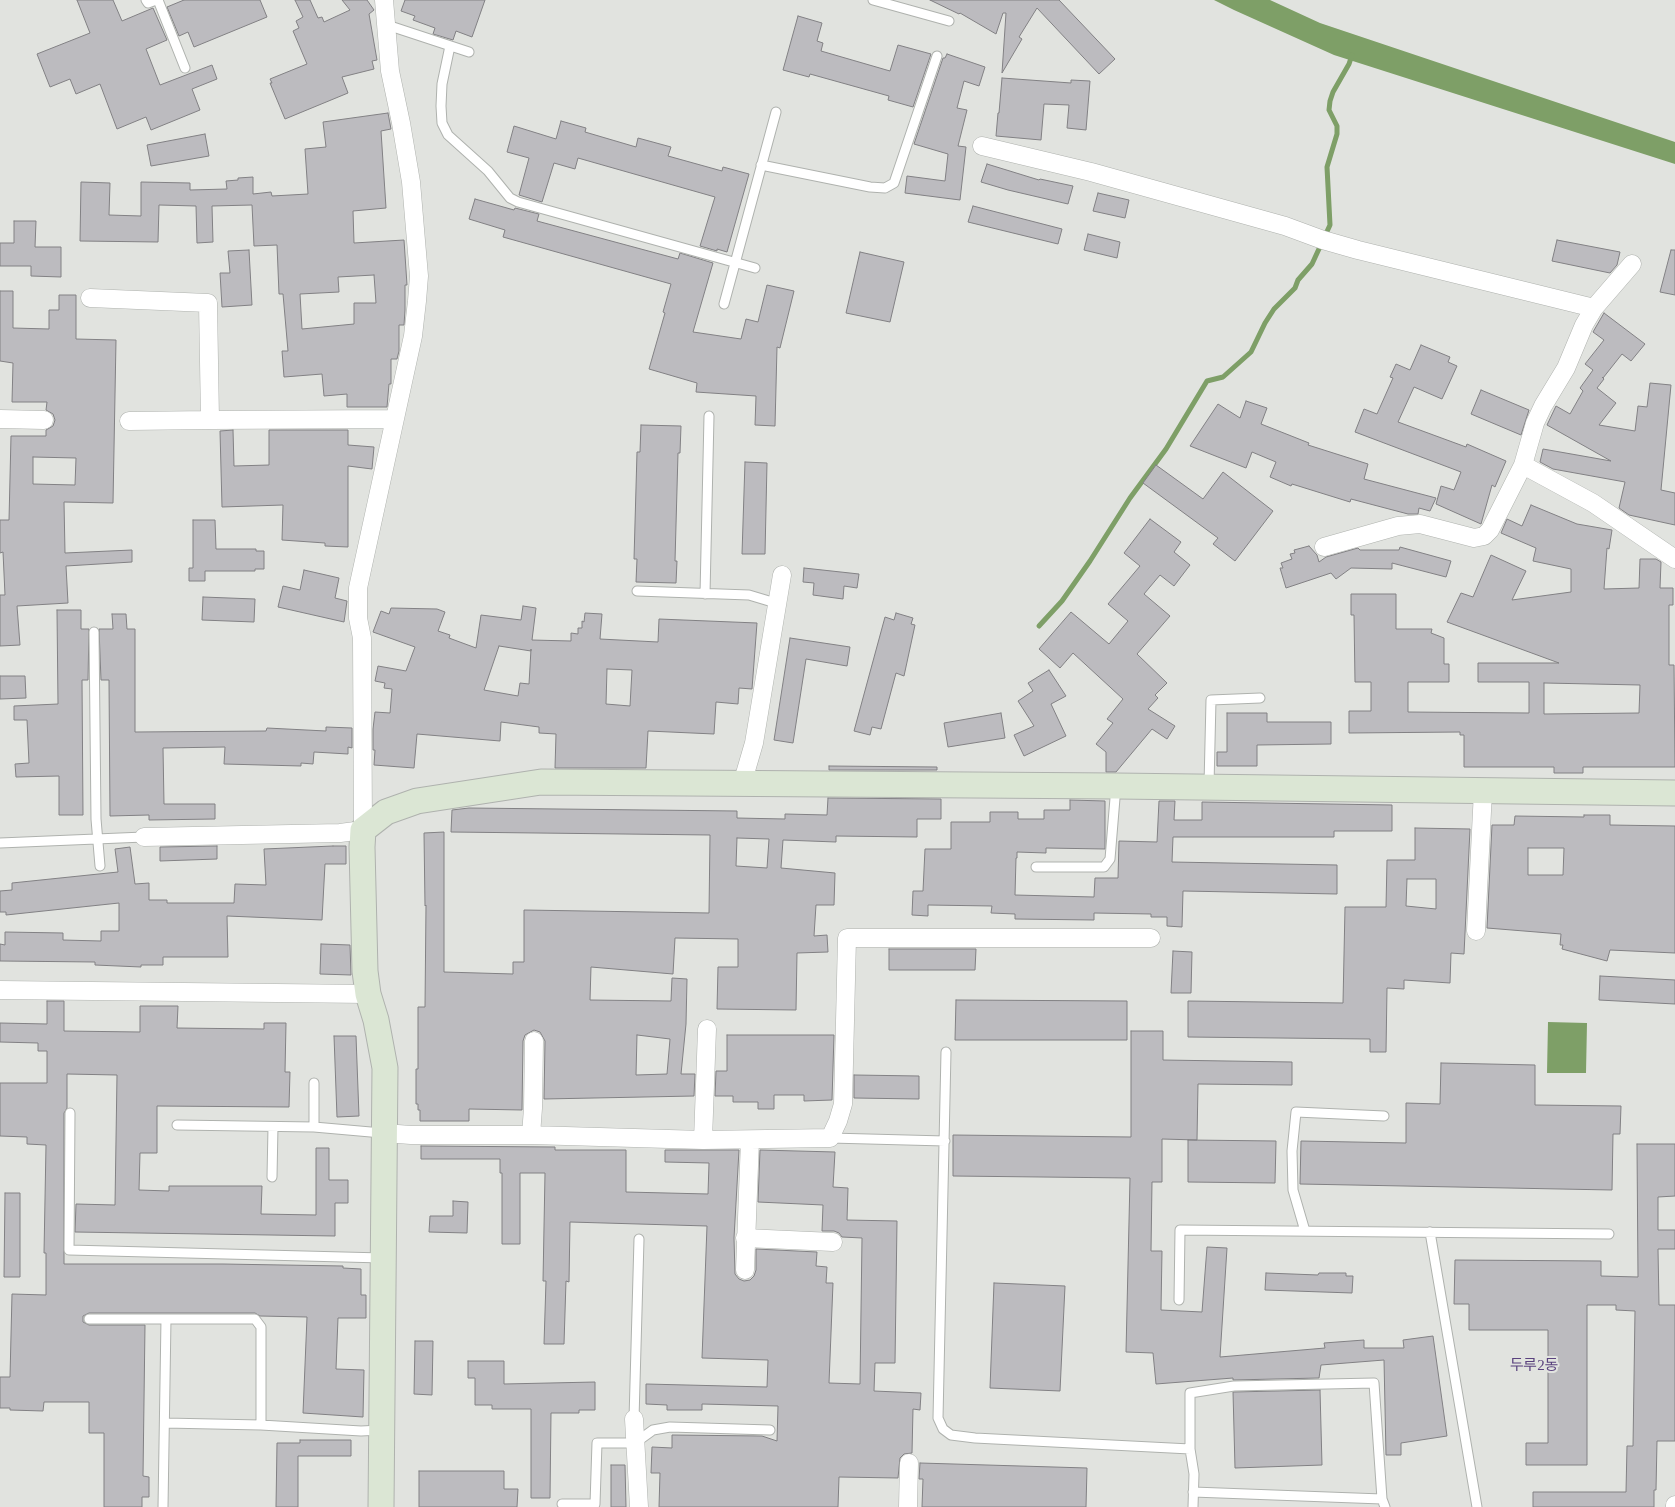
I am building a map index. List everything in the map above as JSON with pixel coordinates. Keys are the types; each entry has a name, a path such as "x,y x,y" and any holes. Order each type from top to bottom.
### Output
{"street":[{"path":"381,1507 385,1068 376,1020 368,994 365,971 362,848 362,638 358,618 358,588 413,336 419,276 411,182 390,71 384,0"},
{"path":"982,146 1091,172 1285,226 1358,250 1594,308"},
{"path":"1324,547 1398,526 1420,524 1474,538 1484,536 1490,530 1523,466 1535,423 1566,368 1584,325 1594,308 1632,264"},
{"path":"90,298 208,303 210,420"},
{"path":"130,421 394,419"},
{"path":"0,420 44,420"},
{"path":"1523,466 1593,503 1675,559"},
{"path":"742,784 754,743 779,604 782,575"},
{"path":"144,837 340,833 363,830 386,812 416,801 541,782 1116,786 1675,793"},
{"path":"1476,931 1483,791"},
{"path":"384,1133 703,1140 830,1138 843,1104 847,938 1151,938"},
{"path":"0,990 368,994"},
{"path":"703,1140 707,1030"},
{"path":"531,1135 534,1041"},
{"path":"744,1270 750,1140"},
{"path":"745,1238 833,1242"},
{"path":"634,1419 639,1507"},
{"path":"908,1507 909,1463"}],"lane":[{"path":"146,0 148,3 157,0 184,68"},
{"path":"873,0 949,21"},
{"path":"387,25 469,52"},
{"path":"450,46 442,84 442,123 448,135 488,171 510,198 518,202 755,268"},
{"path":"761,165 870,187 885,188 894,183 937,56"},
{"path":"724,304 776,112"},
{"path":"705,594 709,416"},
{"path":"637,591 749,595 779,604"},
{"path":"94,632 96,819 100,866"},
{"path":"1209,788 1210,700 1260,698"},
{"path":"1036,867 1104,867 1110,859 1116,786"},
{"path":"0,844 144,837"},
{"path":"946,1052 938,1418 943,1429 951,1435 975,1438 1190,1449"},
{"path":"314,1084 314,1127"},
{"path":"1305,1231 1293,1190 1292,1151 1296,1112 1384,1116"},
{"path":"70,1113 69,1250 383,1258"},
{"path":"177,1125 314,1127 384,1133"},
{"path":"272,1177 273,1126"},
{"path":"830,1138 945,1141"},
{"path":"1179,1300 1180,1230 1609,1234"},
{"path":"1430,1232 1477,1507"},
{"path":"634,1419 634,1360 639,1239"},
{"path":"89,1319 255,1319 261,1327 261,1425"},
{"path":"163,1507 166,1319"},
{"path":"1193,1492 1384,1503 1374,1383 1234,1386 1190,1393 1190,1449 1194,1474 1193,1492 1193,1507"},
{"path":"165,1423 261,1425 362,1431 382,1430"},
{"path":"562,1504 595,1504 597,1443 635,1443 653,1430 670,1427 770,1430"}],"shaded area":[{"path":"1214,0 1270,0 1320,23 1675,142 1675,164 1334,55"},
{"path":"1548,1022 1587,1023 1586,1073 1547,1073"}],"building":[{"path":"77,0 113,0 122,21 153,8 167,40 146,49 160,85 212,65 217,79 192,89 200,110 151,130 146,117 117,129 100,84 76,94 70,79 50,87 37,54 90,33"},
{"path":"184,0 260,0 267,17 194,47 188,32 179,36 167,7"},
{"path":"295,0 310,0 318,18 322,17 324,22 350,10 342,0 367,0 374,10 369,14 377,60 372,61 374,69 342,77 348,93 285,119 270,79 307,64 293,31 299,28 296,21 303,17"},
{"path":"405,0 485,0 472,37 456,31 453,40 433,34 435,28 413,20 415,16 401,11"},
{"path":"930,0 1059,0 1115,59 1099,74 1037,8 1019,37 1022,39 1002,73 1006,13 1003,13 996,34 960,13"},
{"path":"798,16 822,23 817,41 823,43 821,51 890,71 898,45 931,54 913,107 888,100 889,96 810,74 809,77 783,70"},
{"path":"947,54 985,67 979,86 964,81 957,108 967,110 958,146 966,147 960,200 905,193 907,176 945,181 948,154 914,144 943,58"},
{"path":"1002,78 1071,83 1071,80 1090,81 1086,130 1067,128 1069,105 1044,104 1041,140 996,136"},
{"path":"388,113 391,129 381,131 386,208 353,211 354,243 404,240 407,285 405,285 404,325 399,325 399,351 397,359 391,359 391,384 389,384 387,407 347,407 347,394 324,396 322,374 284,377 282,351 288,351 283,294 279,294 277,245 254,246 252,205 212,206 213,242 197,243 196,206 159,205 158,242 80,241 81,182 110,183 109,215 141,216 141,182 190,183 190,190 227,189 226,181 253,177 253,194 271,192 272,196 308,194 305,149 326,147 323,122","holes":["374,275 376,303 354,303 354,324 302,329 300,294 339,292 338,277"]},
{"path":"561,121 586,128 585,132 636,147 638,138 671,147 668,156 722,171 723,167 749,174 727,252 700,246 715,197 578,158 575,169 554,163 542,202 519,195 529,158 507,152 514,126 556,139"},
{"path":"205,134 209,156 151,166 147,145"},
{"path":"987,164 1039,180 1073,186 1068,204 981,182"},
{"path":"1098,193 1129,200 1125,218 1093,211"},
{"path":"475,199 514,210 515,208 539,214 537,221 678,259 680,253 713,263 693,332 741,339 746,319 758,322 767,285 794,291 780,348 777,347 775,426 755,425 756,396 696,392 697,383 649,369 671,284 503,237 505,230 469,219"},
{"path":"973,206 1062,229 1058,244 968,222"},
{"path":"14,221 36,221 35,247 61,247 61,277 31,276 31,266 0,266 0,243 14,243"},
{"path":"1088,234 1120,242 1117,258 1084,250"},
{"path":"1557,240 1620,252 1617,265 1610,273 1552,261"},
{"path":"249,250 252,305 222,307 220,273 230,273 228,251"},
{"path":"1671,250 1675,250 1675,295 1660,292"},
{"path":"860,252 904,262 890,322 846,313"},
{"path":"0,291 13,291 13,328 49,329 49,310 59,310 59,295 76,295 76,339 116,340 113,503 64,502 65,553 132,550 132,562 66,566 68,603 17,606 20,645 0,646 0,595 5,595 3,552 0,553 0,520 9,520 11,436 46,436 46,430 53,426 55,420 53,414 46,410 47,402 12,402 13,363 0,361","holes":["33,457 76,458 75,485 33,484"]},
{"path":"1604,313 1645,344 1631,361 1622,354 1597,388 1616,403 1599,425 1635,431 1638,406 1647,407 1650,383 1671,385 1661,490 1675,493 1675,525 1629,515 1619,508 1625,482 1553,469 1540,462 1543,449 1611,461 1547,425 1556,406 1570,414 1583,391 1580,388 1593,370 1585,364 1604,340 1593,332"},
{"path":"1421,345 1450,357 1448,362 1457,366 1442,399 1414,387 1398,422 1466,447 1467,444 1506,461 1495,487 1492,485 1481,524 1436,504 1441,486 1454,490 1461,472 1355,432 1364,409 1377,414 1393,378 1390,377 1396,364 1410,370"},
{"path":"1481,390 1529,410 1521,435 1471,414"},
{"path":"1246,401 1267,408 1261,424 1309,443 1308,445 1368,464 1364,479 1436,498 1430,511 1419,508 1418,514 1408,514 1351,499 1350,502 1292,484 1291,486 1270,477 1276,462 1252,452 1246,468 1190,446 1218,404 1240,418"},
{"path":"641,425 681,426 680,453 678,453 676,583 636,582 637,559 634,559 637,452 640,452"},
{"path":"233,430 234,466 269,465 269,430 348,430 348,445 374,447 372,469 348,466 348,547 325,546 325,543 282,540 283,505 222,507 220,431"},
{"path":"745,462 767,463 765,554 742,554"},
{"path":"1156,465 1203,499 1223,472 1273,511 1235,561 1213,544 1218,538 1143,483"},
{"path":"1531,505 1577,524 1612,530 1609,549 1607,548 1604,589 1639,588 1640,559 1656,559 1661,562 1660,588 1673,588 1673,605 1669,605 1669,665 1674,665 1675,767 1583,767 1583,773 1554,773 1554,767 1464,767 1464,735 1460,735 1460,732 1349,733 1349,711 1371,711 1371,682 1355,682 1354,615 1351,615 1351,594 1396,594 1396,629 1432,629 1431,633 1444,638 1444,664 1449,664 1449,682 1408,682 1408,712 1529,713 1529,682 1478,682 1478,663 1559,663 1447,622 1461,593 1473,597 1491,555 1526,571 1512,600 1571,592 1571,569 1533,561 1536,548 1501,533 1507,519 1522,526","holes":["1544,683 1640,685 1639,713 1544,714"]},
{"path":"1150,519 1181,542 1174,552 1190,565 1174,586 1160,575 1144,594 1170,616 1137,654 1167,683 1155,695 1158,698 1148,709 1175,726 1167,739 1152,729 1116,772 1106,772 1106,752 1096,744 1113,723 1107,719 1123,699 1073,653 1060,668 1039,649 1071,612 1109,644 1128,621 1108,604 1140,566 1124,553"},
{"path":"193,520 215,520 216,549 256,549 256,551 264,551 264,569 255,569 255,571 205,571 205,581 189,581 189,568 193,568"},
{"path":"1309,546 1317,555 1319,562 1326,557 1358,548 1360,550 1399,550 1400,547 1451,561 1446,577 1392,563 1392,569 1351,568 1336,579 1331,573 1286,588 1280,568 1283,568 1281,563 1292,559 1290,554 1295,553 1294,550"},
{"path":"804,568 859,574 857,588 844,586 843,599 813,595 814,583 803,582"},
{"path":"304,570 339,578 335,598 347,601 344,622 278,607 283,586 300,590"},
{"path":"203,597 255,599 254,622 202,620"},
{"path":"523,606 536,608 532,640 571,641 571,633 578,634 578,628 582,628 585,613 602,614 600,639 658,642 659,619 757,623 752,689 739,688 738,704 716,702 714,734 648,731 646,768 555,768 556,734 539,733 539,727 501,722 500,741 417,734 414,768 374,765 373,729 375,712 390,713 392,689 384,688 385,683 375,681 378,666 406,671 415,647 373,632 381,611 389,614 391,608 437,609 445,612 438,631 450,635 449,638 476,648 481,615 521,620","holes":["499,646 531,651 529,684 520,683 518,696 484,690","607,669 632,670 630,706 606,704"]},
{"path":"57,610 81,610 81,629 89,629 88,680 82,680 83,815 59,815 59,776 16,777 15,764 29,763 27,720 14,720 14,706 58,704"},
{"path":"896,613 913,618 911,624 915,625 904,676 896,673 881,729 872,727 870,735 854,731 885,617 894,620"},
{"path":"112,614 126,614 127,629 135,629 135,732 266,731 267,728 326,731 326,727 352,728 352,748 348,747 348,754 314,752 313,764 301,763 301,766 224,764 225,747 163,748 164,804 215,804 215,819 149,820 149,815 110,816 109,680 101,680 99,629 113,629"},
{"path":"790,638 850,647 847,666 806,659 793,743 774,740"},
{"path":"1049,670 1066,696 1051,704 1066,736 1024,756 1014,735 1034,726 1018,701 1033,691 1028,683"},
{"path":"0,676 25,676 26,698 0,699"},
{"path":"1001,713 1005,738 948,747 944,723"},
{"path":"1227,713 1267,713 1267,722 1331,722 1331,744 1257,745 1257,766 1217,766 1217,752 1227,752"},
{"path":"829,766 937,767 937,770 829,770"},
{"path":"828,798 941,799 941,819 917,819 917,837 836,836 836,842 783,840 781,868 835,873 834,905 816,905 814,936 827,935 828,952 797,953 796,1010 717,1009 718,967 738,967 738,939 675,938 673,974 591,967 590,1000 671,1001 672,978 687,979 686,1024 681,1074 695,1074 694,1096 544,1099 545,1041 540,1032 534,1030 525,1035 523,1041 522,1110 469,1109 469,1121 420,1121 420,1110 418,1110 418,1104 416,1104 416,1069 418,1069 418,1007 425,1007 426,905 424,833 444,832 444,972 513,974 513,962 524,962 524,910 709,913 710,835 451,832 452,810 469,808 737,811 737,818 785,819 785,814 827,815","holes":["737,838 769,839 767,868 736,866","637,1035 670,1039 667,1074 636,1075"]},
{"path":"1070,800 1105,801 1105,849 1046,848 1046,853 1017,852 1015,895 1094,897 1095,878 1118,878 1119,841 1157,842 1159,801 1175,801 1174,820 1202,820 1202,802 1392,805 1392,831 1334,831 1334,837 1173,837 1172,862 1337,865 1337,894 1183,891 1182,927 1167,926 1167,917 1151,917 1151,914 1094,913 1094,920 1015,919 1015,914 991,913 992,906 928,905 928,916 912,915 913,891 923,891 925,849 951,849 951,822 990,822 990,812 1018,812 1018,819 1044,819 1044,810 1070,810"},
{"path":"1584,815 1610,815 1610,825 1675,826 1675,953 1610,950 1607,961 1562,949 1563,945 1560,945 1561,934 1487,928 1492,825 1514,825 1515,816 1584,817","holes":["1528,848 1564,848 1563,875 1528,875"]},
{"path":"1415,828 1470,829 1464,954 1451,953 1450,983 1404,980 1404,989 1387,988 1386,1052 1370,1052 1370,1039 1188,1037 1188,1001 1343,1003 1345,907 1386,907 1387,860 1415,860","holes":["1407,879 1436,879 1436,909 1406,906"]},
{"path":"217,846 217,859 160,861 160,847"},
{"path":"346,846 346,864 325,864 322,920 227,916 228,957 163,957 163,965 141,965 141,967 95,965 95,962 0,961 0,944 5,945 5,932 63,933 63,940 101,941 101,931 119,931 119,903 6,915 6,912 0,912 0,891 12,890 12,883 118,872 115,849 130,847 135,884 149,883 149,900 167,900 167,903 234,903 235,884 266,885 264,849"},
{"path":"321,944 350,945 351,975 320,974"},
{"path":"889,949 976,949 975,970 889,970"},
{"path":"1173,951 1192,952 1191,993 1171,993"},
{"path":"1600,976 1675,980 1675,1004 1599,1000"},
{"path":"956,1000 1127,1001 1127,1040 955,1040"},
{"path":"47,1001 64,1001 64,1031 140,1032 140,1006 178,1006 177,1028 264,1029 264,1023 286,1023 285,1072 290,1072 289,1107 157,1106 157,1153 140,1153 139,1190 169,1191 169,1186 262,1186 261,1214 316,1215 316,1148 329,1148 329,1180 348,1180 348,1203 335,1203 335,1236 75,1232 76,1204 115,1205 117,1075 67,1074 67,1108 64,1113 64,1264 343,1266 343,1268 361,1269 361,1295 366,1295 366,1318 338,1318 336,1369 364,1370 363,1417 303,1413 307,1317 260,1316 255,1313 89,1313 83,1316 83,1322 89,1325 145,1325 143,1476 149,1477 149,1497 142,1497 142,1507 104,1507 104,1433 89,1433 89,1402 44,1402 43,1411 0,1408 0,1377 10,1377 12,1294 46,1295 46,1253 44,1253 46,1145 27,1144 27,1137 0,1136 0,1083 47,1083 47,1051 38,1051 38,1043 0,1042 0,1023 47,1024"},
{"path":"1131,1031 1163,1031 1163,1060 1292,1062 1292,1085 1198,1084 1197,1140 1162,1139 1162,1182 1152,1182 1151,1251 1162,1251 1161,1310 1202,1312 1207,1247 1227,1248 1220,1357 1325,1348 1324,1343 1364,1340 1364,1348 1404,1348 1403,1340 1433,1336 1447,1436 1401,1443 1401,1455 1386,1455 1384,1360 1321,1365 1319,1378 1233,1380 1233,1378 1156,1384 1153,1353 1126,1352 1130,1178 953,1176 953,1135 1131,1137"},
{"path":"727,1035 834,1035 832,1100 804,1101 804,1095 774,1095 774,1109 758,1109 758,1102 733,1102 733,1096 715,1096 716,1071 727,1071"},
{"path":"334,1036 356,1036 359,1116 337,1117"},
{"path":"1441,1063 1535,1065 1535,1105 1621,1106 1620,1134 1613,1134 1612,1190 1300,1184 1301,1141 1406,1143 1406,1103 1440,1104"},
{"path":"854,1075 919,1076 919,1099 854,1098"},
{"path":"1188,1140 1276,1141 1275,1183 1188,1182"},
{"path":"1637,1144 1675,1144 1675,1196 1658,1197 1658,1230 1675,1230 1675,1249 1658,1249 1659,1305 1675,1305 1675,1441 1657,1441 1654,1507 1533,1507 1533,1492 1626,1492 1627,1446 1633,1446 1635,1311 1616,1310 1616,1305 1587,1305 1587,1465 1526,1465 1526,1443 1548,1443 1548,1330 1469,1330 1469,1304 1454,1304 1455,1260 1601,1261 1601,1276 1638,1277"},
{"path":"421,1146 555,1147 555,1150 626,1150 626,1192 708,1194 709,1163 665,1162 665,1150 739,1150 734,1238 735,1274 744,1281 750,1280 754,1276 756,1270 756,1249 817,1252 816,1266 827,1267 826,1283 833,1283 829,1383 860,1384 862,1238 842,1237 834,1231 822,1231 823,1205 758,1202 760,1150 835,1152 833,1187 848,1188 847,1220 897,1221 895,1363 875,1363 874,1391 921,1393 920,1410 913,1409 912,1453 904,1454 900,1458 898,1478 839,1477 838,1507 659,1507 660,1473 651,1473 652,1447 672,1448 672,1435 762,1436 777,1441 778,1406 702,1404 702,1410 667,1410 667,1405 646,1404 646,1384 767,1387 768,1360 702,1358 707,1226 570,1222 569,1282 566,1281 564,1344 544,1344 546,1281 543,1281 545,1173 520,1173 520,1244 502,1244 502,1173 500,1173 500,1159 421,1159"},
{"path":"5,1193 20,1193 20,1277 4,1277"},
{"path":"453,1201 468,1202 467,1233 429,1232 430,1216 453,1216"},
{"path":"1266,1273 1318,1275 1319,1273 1346,1273 1346,1276 1353,1276 1352,1293 1265,1290"},
{"path":"994,1283 1065,1286 1060,1391 990,1388"},
{"path":"415,1341 433,1341 432,1395 414,1394"},
{"path":"468,1361 504,1361 504,1384 595,1382 595,1410 579,1410 579,1413 551,1413 550,1498 531,1498 531,1409 492,1409 492,1405 475,1405 475,1378 468,1378"},
{"path":"1320,1390 1322,1465 1235,1468 1233,1392"},
{"path":"300,1440 351,1440 351,1456 298,1456 298,1507 276,1507 277,1443 300,1443"},
{"path":"920,1463 1087,1468 1086,1507 922,1507 923,1479 919,1479"},
{"path":"611,1465 625,1465 626,1507 611,1507"},
{"path":"419,1471 504,1471 504,1489 518,1489 517,1507 419,1507"}],"waterway":[{"path":"1039,626 1062,601 1090,561 1130,498 1166,449 1207,381 1223,377 1251,352 1274,309 1295,288 1298,280 1312,264 1330,225 1327,167 1337,134 1337,126 1329,110 1330,101 1352,55"}],"district":[{"name":"두루2동","path":"1534,1366"}]}
